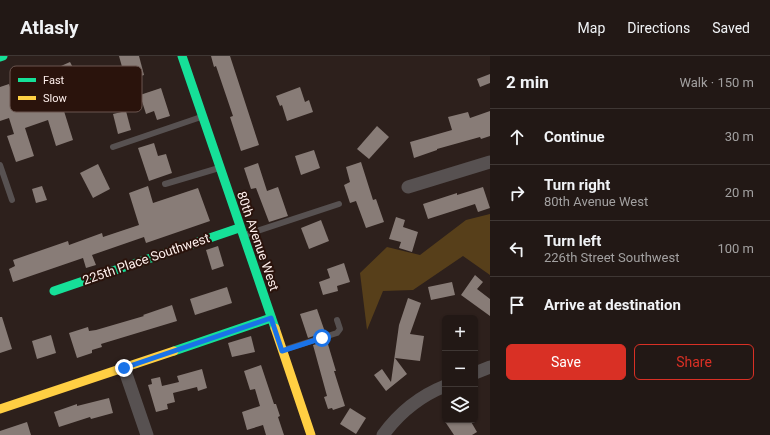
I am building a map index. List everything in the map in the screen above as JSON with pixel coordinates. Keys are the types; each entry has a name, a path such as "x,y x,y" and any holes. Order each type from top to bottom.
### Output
{"street":[{"name":"80th Avenue West","path":"182,56 201,117 310,435"},
{"path":"408,187 490,162"},
{"name":"225th Place Southwest","path":"54,291 240,232"},
{"path":"0,410 271,318"},
{"path":"478,372 490,367"},
{"path":"124,368 147,435"},
{"path":"383,435 400,416 416,402 443,387"}],"lane":[{"path":"112,147 201,117"},
{"path":"0,165 12,200"},
{"path":"165,184 219,168"},
{"path":"240,232 339,204"},
{"path":"282,351 337,333 340,329 337,320"}],"shaded area":[{"path":"490,214 490,275 463,256 413,290 383,291 367,330 360,273 387,247 420,255 466,220"}],"building":[{"path":"119,56 139,56 142,66 122,66"},
{"path":"211,56 230,56 259,145 241,151 230,117 233,116 216,66 214,67"},
{"path":"70,62 72,66 61,66"},
{"path":"490,74 490,83 480,87 477,79"},
{"path":"9,84 10,112 64,112 73,140 56,146 48,120 25,128 34,156 16,162 7,136 14,134 9,118 0,121 0,87"},
{"path":"300,87 305,102 309,100 313,112 287,121 282,105 280,106 276,96"},
{"path":"161,88 170,116 157,120 154,111 146,114 142,101 142,94"},
{"path":"490,111 490,136 481,139 480,137 437,149 414,158 410,142 452,130 448,117 468,112 470,118"},
{"path":"126,112 131,130 118,134 113,114"},
{"path":"377,126 389,137 369,159 357,149"},
{"path":"154,143 158,156 166,154 172,173 149,181 138,148"},
{"path":"314,150 320,168 301,175 295,156"},
{"path":"361,162 373,200 376,199 384,222 366,228 356,201 350,203 344,185 350,182 346,167"},
{"path":"258,163 267,191 278,187 288,216 269,222 256,188 251,189 244,168"},
{"path":"98,164 110,189 93,198 80,173"},
{"path":"42,186 47,200 36,203 32,189"},
{"path":"148,186 153,203 198,188 210,221 146,243 144,237 92,255 96,265 86,268 83,258 13,282 9,269 15,266 13,260 68,241 69,245 102,233 103,237 139,225 129,193"},
{"path":"483,187 490,208 478,212 475,204 428,219 423,204 457,193 457,195"},
{"path":"396,217 405,220 403,227 418,232 412,252 399,248 401,242 389,239"},
{"path":"321,220 329,241 309,249 301,228"},
{"path":"218,246 224,266 212,270 206,250"},
{"path":"344,263 350,282 337,286 338,291 323,295 319,282 330,278 327,269"},
{"path":"475,275 483,282 477,289 490,299 490,316 461,295"},
{"path":"452,282 455,295 431,300 428,287"},
{"path":"227,287 232,303 195,315 190,299"},
{"path":"408,298 421,303 410,334 424,336 420,361 395,358 407,374 386,391 374,375 382,369 391,382 399,325"},
{"path":"172,305 177,321 101,344 102,347 92,350 92,353 77,358 69,333 88,327 89,331 96,330 144,316 143,315"},
{"path":"317,309 325,332 308,338 300,314"},
{"path":"0,317 2,317 12,349 0,353"},
{"path":"51,335 56,353 37,359 32,341"},
{"path":"251,336 255,352 232,357 228,343"},
{"path":"327,341 336,371 334,371 345,406 333,410 332,408 328,409 324,397 327,396 313,345"},
{"path":"261,365 274,404 276,404 280,416 278,417 284,435 266,435 263,425 247,430 242,412 260,406 255,389 250,390 244,371"},
{"path":"202,369 207,388 198,391 197,387 173,393 175,402 167,404 168,409 156,412 148,385 152,384 151,379 160,377 162,386 179,382 177,376"},
{"path":"109,398 113,413 91,419 90,417 59,427 54,412 77,404 77,406"},
{"path":"350,408 366,418 356,434 340,424"},
{"path":"27,422 31,435 0,435 0,431"},
{"path":"446,423 472,423 477,432 472,435 454,435"}],"traffic: fast":[{"path":"182,56 275,328"},
{"path":"54,291 239,228"},
{"path":"174,351 271,318"}],"traffic: slow":[{"path":"275,328 311,435"},
{"path":"0,409 174,351"}],"route":[{"path":"124,368 271,318 282,351 322,338"}]}
